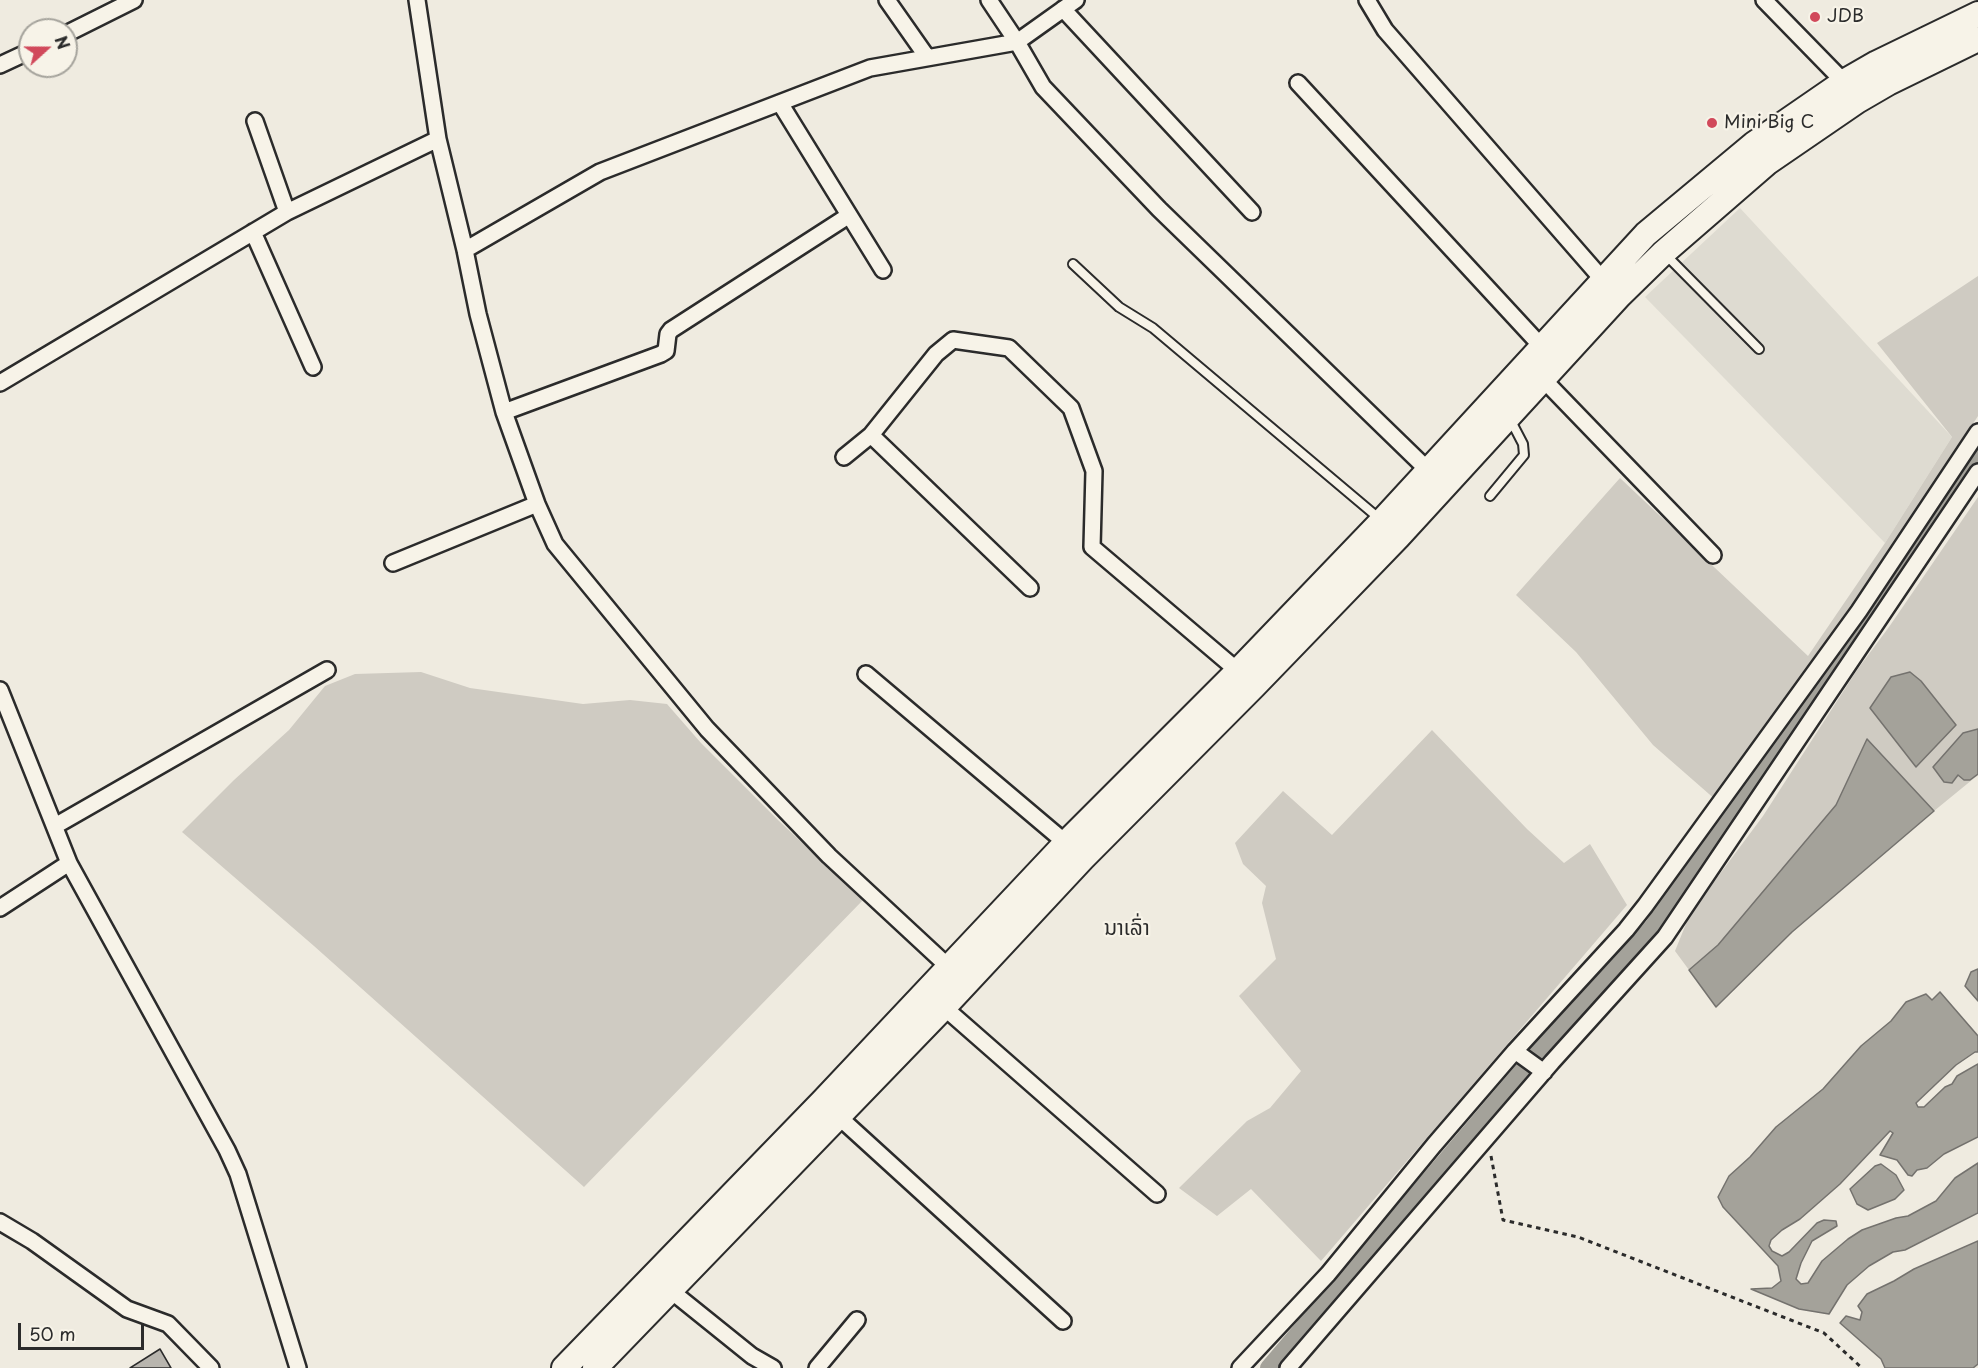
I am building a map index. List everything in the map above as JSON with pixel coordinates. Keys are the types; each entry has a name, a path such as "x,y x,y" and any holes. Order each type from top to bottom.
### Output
{"highway":[{"path":"958,975 1082,859 1398,537 1436,477 1493,402 1646,234 1754,144 1844,82 1877,63 1978,14"},
{"path":"595,1368 839,1117 1066,843 1382,521 1509,418 1619,296 1663,253 1768,162 1857,101 1888,83 1978,39"},
{"path":"564,1368 936,1000"}],"street":[{"path":"78,28 134,0"},
{"path":"417,0 438,139 478,314 504,412 537,504 555,544 707,729 829,856 958,975"},
{"path":"887,0 927,57"},
{"path":"989,0 1043,87 1159,209 1436,477"},
{"path":"1367,0 1385,30 1603,280"},
{"path":"1764,0 1844,82"},
{"path":"465,250 600,172 870,68 1017,42 1070,4 1252,212"},
{"path":"0,65 18,57"},
{"path":"1298,83 1542,347"},
{"path":"780,103 883,270"},
{"path":"255,122 287,212"},
{"path":"0,384 287,212 438,139"},
{"path":"504,412 661,354 666,351 668,333 671,330 848,216"},
{"path":"253,232 313,367"},
{"path":"844,458 871,435 936,354 953,340 1009,348 1071,408 1094,471 1092,547 1238,670"},
{"path":"1543,379 1713,555"},
{"path":"1240,1368 1328,1274 1434,1144 1645,906 1859,611 1978,432"},
{"path":"871,435 1030,588"},
{"path":"1288,1368 1488,1136 1665,937 1978,472"},
{"path":"393,563 537,504"},
{"path":"55,826 327,670"},
{"path":"866,674 1066,843"},
{"path":"0,690 69,863 238,1174 298,1368"},
{"path":"0,908 69,863"},
{"path":"936,1000 1157,1194"},
{"path":"1515,1051 1544,1072"},
{"path":"839,1117 1063,1321"},
{"path":"0,1222 32,1240 127,1309 168,1324 212,1368"},
{"path":"670,1290 752,1356 773,1368"},
{"path":"817,1368 857,1320"}],"lane":[{"path":"1663,253 1759,349"},
{"path":"1073,264 1119,307 1153,328 1382,521"},
{"path":"1490,496 1524,455 1523,444 1509,418"}],"path":[{"path":"1488,1136 1503,1220 1578,1237 1824,1333 1862,1368"}],"shaded area":[{"path":"1740,208 1952,437 1885,543 1645,297"},
{"path":"1978,276 1978,416 1802,688 1717,801 1653,745 1576,652 1516,595 1620,478 1808,656 1885,543 1952,437 1877,343"},
{"path":"1978,497 1978,775 1934,811 1867,740 1836,805 1718,945 1689,970 1675,951 1690,914 1763,816 1857,670"},
{"path":"421,672 470,688 583,704 630,700 667,704 701,743 778,820 863,900 584,1187 314,946 182,832 289,730 325,686 355,674"},
{"path":"1910,672 1921,681 1956,725 1916,767 1870,708 1891,677"},
{"path":"1978,729 1978,774 1970,780 1964,780 1958,775 1952,783 1944,782 1933,767 1963,733"},
{"path":"1432,730 1527,829 1564,863 1590,844 1627,905 1321,1261 1251,1189 1217,1216 1179,1188 1247,1121 1270,1108 1301,1071 1239,996 1276,959 1262,903 1266,886 1243,864 1235,843 1283,791 1332,835"},
{"path":"1867,739 1934,811 1792,932 1716,1007 1689,970 1718,945 1836,805"},
{"path":"1978,969 1978,1001 1965,986 1971,972"},
{"path":"1940,992 1978,1036 1978,1052 1956,1065 1916,1103 1918,1107 1924,1107 1945,1087 1952,1084 1957,1076 1978,1064 1978,1137 1944,1154 1927,1168 1917,1170 1912,1176 1908,1175 1897,1160 1880,1155 1893,1133 1890,1131 1840,1184 1800,1219 1782,1230 1771,1240 1769,1246 1772,1251 1782,1256 1789,1252 1817,1223 1824,1220 1836,1221 1837,1226 1812,1241 1801,1263 1796,1279 1801,1284 1808,1283 1822,1261 1848,1239 1862,1230 1908,1216 1936,1201 1955,1178 1978,1163 1978,1213 1905,1250 1893,1252 1869,1266 1847,1285 1829,1314 1799,1309 1751,1289 1772,1288 1781,1281 1778,1266 1723,1207 1718,1197 1729,1176 1750,1157 1776,1127 1823,1089 1861,1046 1891,1021 1906,1002 1926,994 1932,1000"},
{"path":"1881,1164 1896,1175 1904,1190 1895,1199 1868,1210 1857,1204 1850,1189 1875,1166"},
{"path":"1978,1241 1978,1364 1973,1368 1885,1368 1881,1359 1840,1323 1846,1316 1860,1320 1862,1312 1858,1306 1867,1294 1914,1269"}],"building":[{"path":"160,1349 171,1368 130,1368"}],"waterway":[{"path":"1269,1368 1544,1046 1653,927 1978,453"}],"place":[{"name":"JDB","path":"1815,17"},
{"name":"Mini Big C","path":"1712,123"}],"district":[{"name":"ນາເລົ່າ","path":"1127,929"}]}
